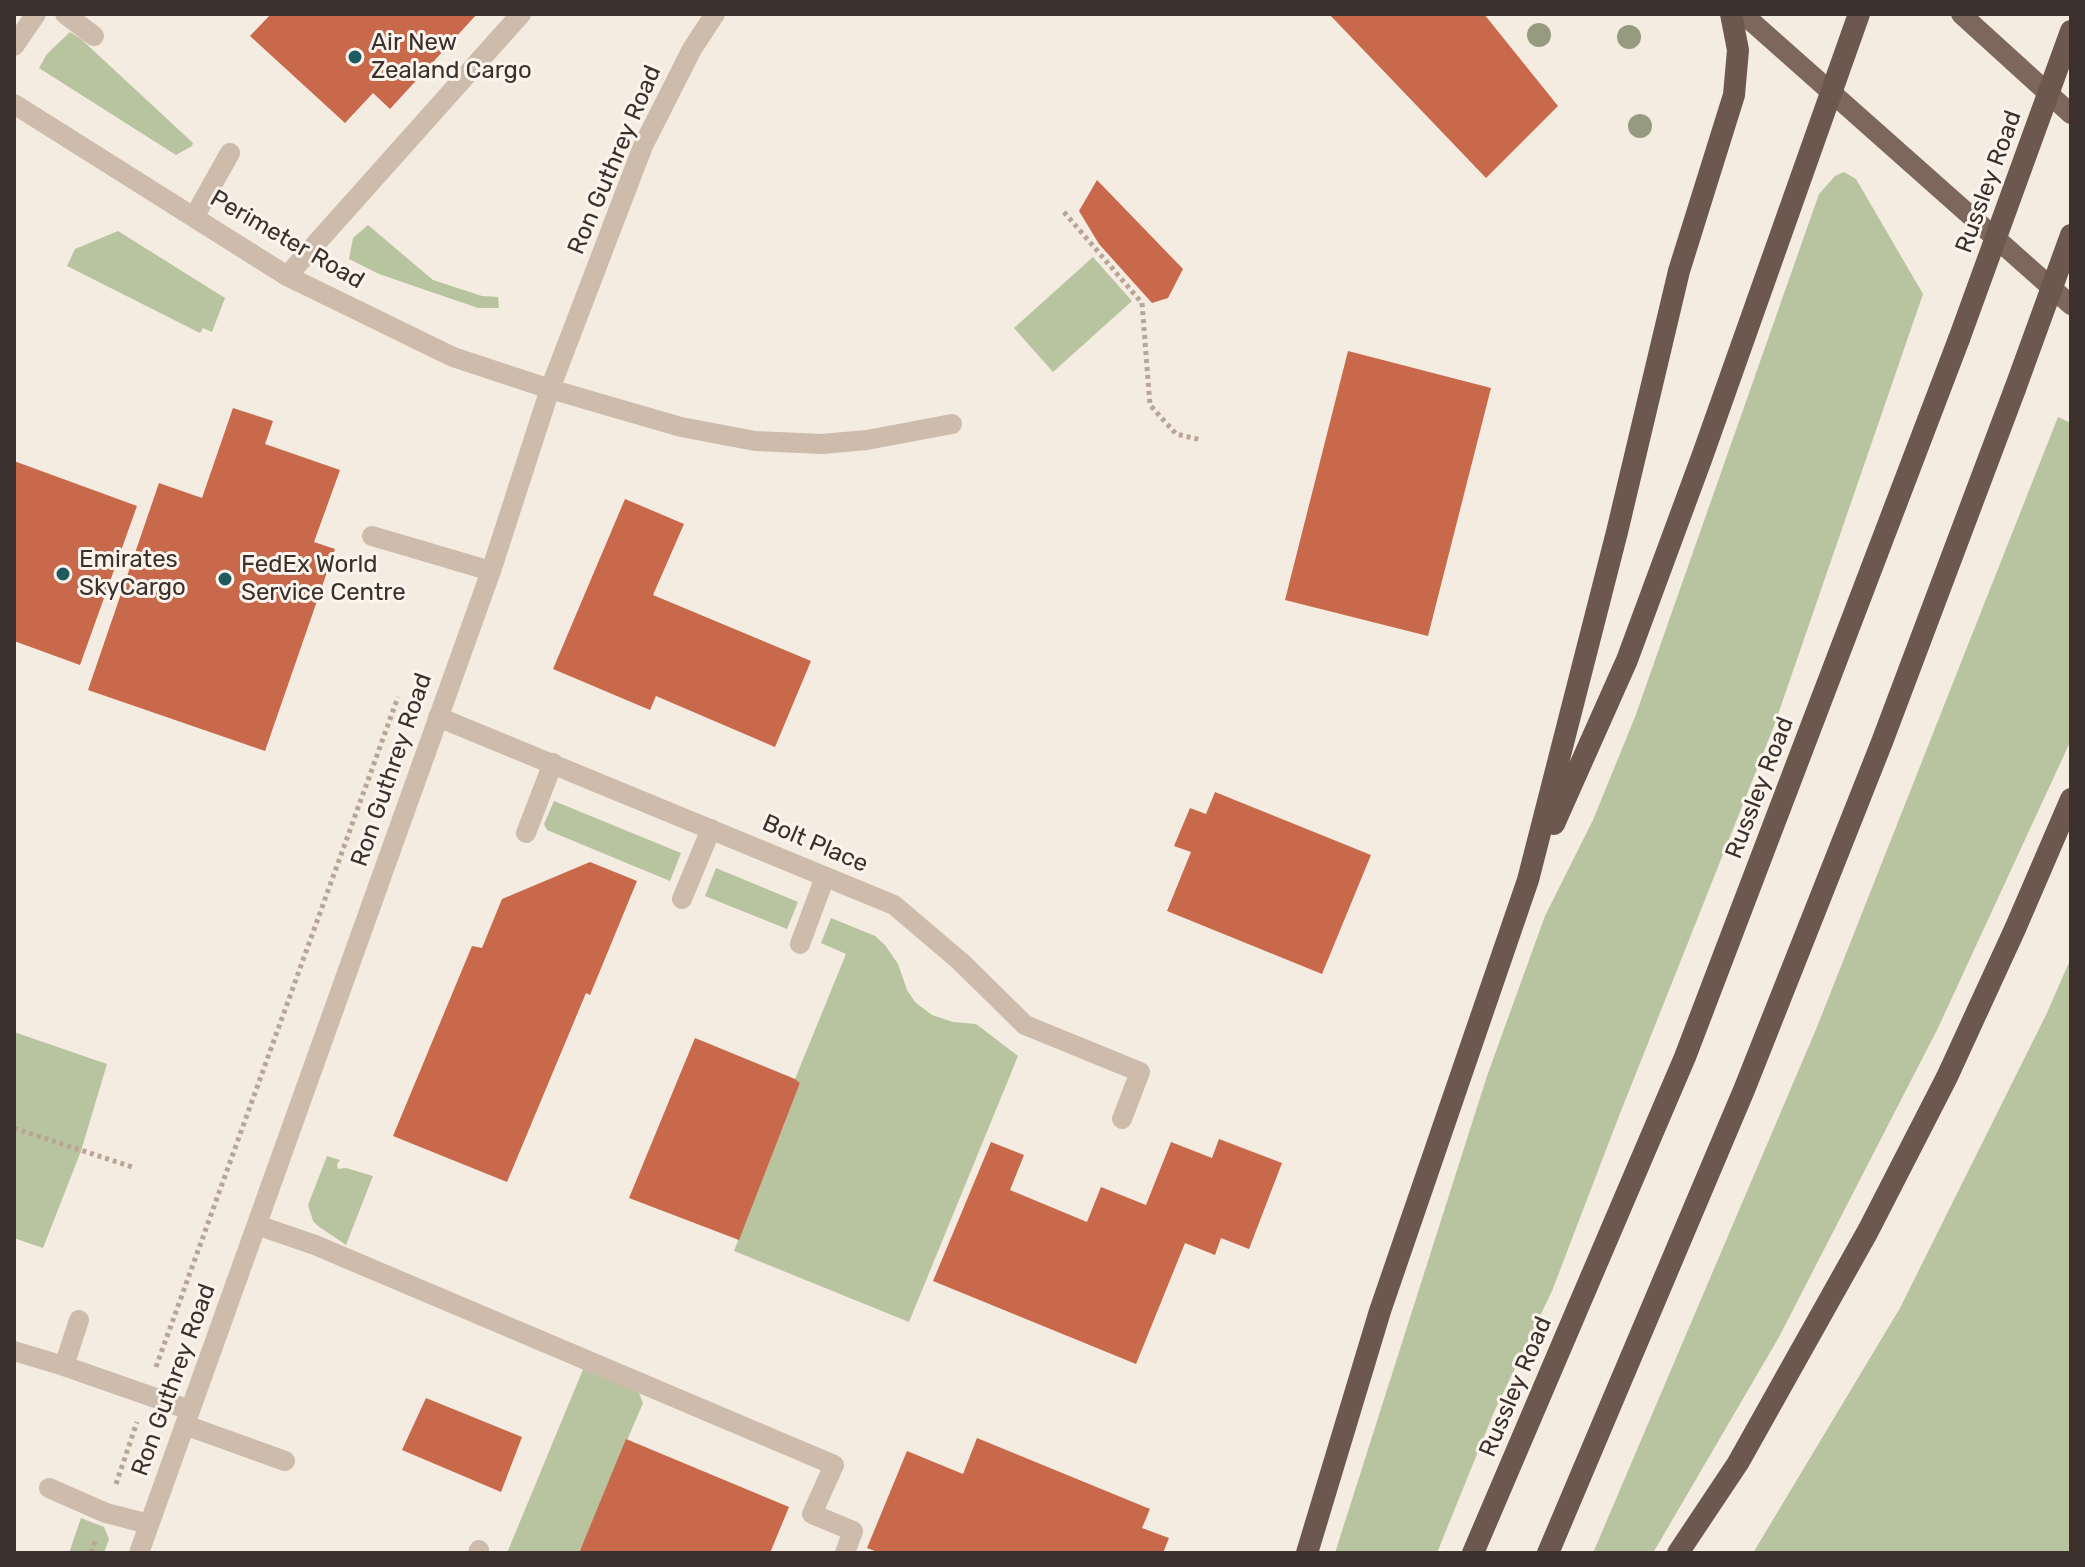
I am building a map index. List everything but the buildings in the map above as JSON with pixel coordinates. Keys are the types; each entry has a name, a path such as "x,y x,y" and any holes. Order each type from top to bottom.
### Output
{"highway":[{"path":"1307,1553 1380,1311 1528,880 1610,560 1679,271 1734,95 1738,50 1731,14"},
{"path":"1528,880 1627,660 1859,14"},
{"name":"Russley Road","path":"1473,1553 1685,1057 1959,339 2071,31"},
{"path":"1548,1553 1744,1090 1882,742 2071,235"},
{"path":"1678,1553 1738,1463 1868,1231 1947,1077 2071,799"}],"main road":[{"path":"1743,14 2071,305"},
{"path":"1961,14 2071,114"}],"street":[{"path":"14,46 36,14"},
{"path":"65,14 94,36"},
{"path":"287,276 521,14"},
{"name":"Ron Guthrey Road","path":"140,1553 491,571 550,389 643,146 692,49 715,14"},
{"name":"Perimeter Road","path":"14,104 287,276 453,357 681,427 755,441 789,444 867,440 952,424"},
{"path":"194,217 230,153"},
{"path":"372,536 491,571"},
{"name":"Bolt Place","path":"438,717 894,905 961,962 1025,1025 1140,1072 1122,1119"},
{"path":"526,833 553,763"},
{"path":"682,899 711,829"},
{"path":"800,944 825,877"},
{"path":"257,1225 315,1245 834,1465 812,1514 853,1531 845,1553"},
{"path":"64,1366 79,1320"},
{"path":"14,1351 147,1394 188,1417 285,1461"},
{"path":"49,1488 106,1513 149,1524"}],"path":[{"path":"1064,212 1142,303 1150,405 1176,434 1202,440"},
{"path":"106,1513 398,697"},
{"path":"14,1128 135,1168"}],"green space":[{"path":"70,32 193,143 192,146 176,155 39,68 47,54"},
{"path":"1844,172 1856,179 1923,294 1774,726 1552,1291 1494,1412 1437,1553 1335,1553 1487,1076 1545,916 1593,820 1635,717 1819,194 1835,176"},
{"path":"368,225 433,280 482,296 498,297 499,308 478,308 379,274 349,259 353,238"},
{"path":"118,231 225,298 212,332 203,328 200,333 67,266 75,249"},
{"path":"1093,257 1132,301 1053,372 1014,328"},
{"path":"2058,417 2071,423 2071,740 1938,1028 1779,1337 1653,1553 1593,1553 1817,1027"},
{"path":"554,801 681,853 670,881 547,830 544,824"},
{"path":"716,868 798,902 787,929 705,896"},
{"path":"831,918 875,936 885,945 898,964 907,990 915,1002 932,1015 953,1022 976,1024 1018,1056 909,1322 734,1251 800,1083 795,1079 846,954 821,943"},
{"path":"2071,958 2071,1553 1753,1553 1900,1308 2046,1015"},
{"path":"14,1032 107,1064 81,1151 43,1248 14,1238"},
{"path":"327,1156 340,1160 338,1169 346,1168 373,1176 346,1245 313,1221 308,1205"},
{"path":"584,1367 637,1388 643,1403 579,1553 507,1553"},
{"path":"81,1518 104,1527 109,1539 104,1553 69,1553"}],"place":[{"name":"Air New Zealand Cargo","path":"355,57"},
{"name":"Emirates SkyCargo","path":"63,574"},
{"name":"FedEx World Service Centre","path":"225,579"}]}
